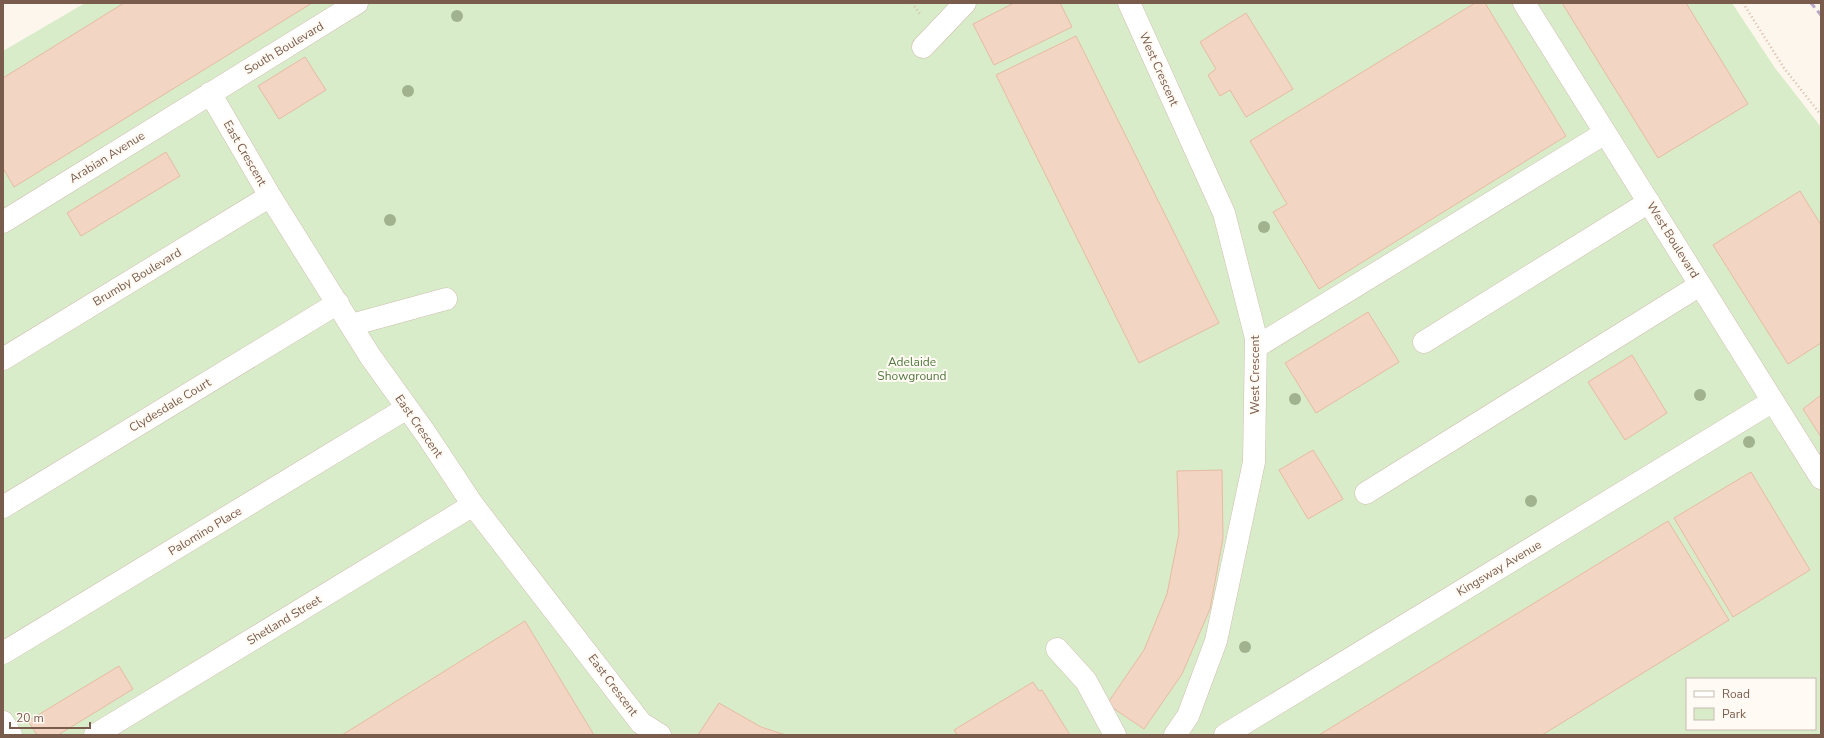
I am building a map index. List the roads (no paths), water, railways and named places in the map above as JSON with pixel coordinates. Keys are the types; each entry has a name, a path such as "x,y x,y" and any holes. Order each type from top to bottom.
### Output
{"street":[{"name":"South Boulevard","path":"210,93 357,3"},
{"path":"923,47 965,3"},
{"name":"West Crescent","path":"1129,3 1224,213 1256,338 1254,462 1216,641 1188,716 1174,735"},
{"name":"West Boulevard","path":"1524,3 1821,478"},
{"name":"East Crescent","path":"210,93 270,196 370,356 473,505 641,723 660,735"},
{"name":"Arabian Avenue","path":"3,222 210,93"},
{"path":"1256,347 1605,133"},
{"name":"Brumby Boulevard","path":"3,359 270,196"},
{"path":"1424,342 1649,202"},
{"path":"1366,494 1700,285"},
{"path":"351,325 446,299"},
{"name":"Clydesdale Court","path":"3,507 338,303"},
{"name":"Kingsway Avenue","path":"1225,735 1773,401"},
{"name":"Palomino Place","path":"3,653 407,408"},
{"name":"Shetland Street","path":"95,735 473,505"},
{"path":"1057,649 1086,681 1115,735"},
{"path":"3,722 11,735"}],"railway":[{"path":"1811,3 1821,15"}],"park label":[{"name":"Adelaide Showground","path":"912,369"}]}
